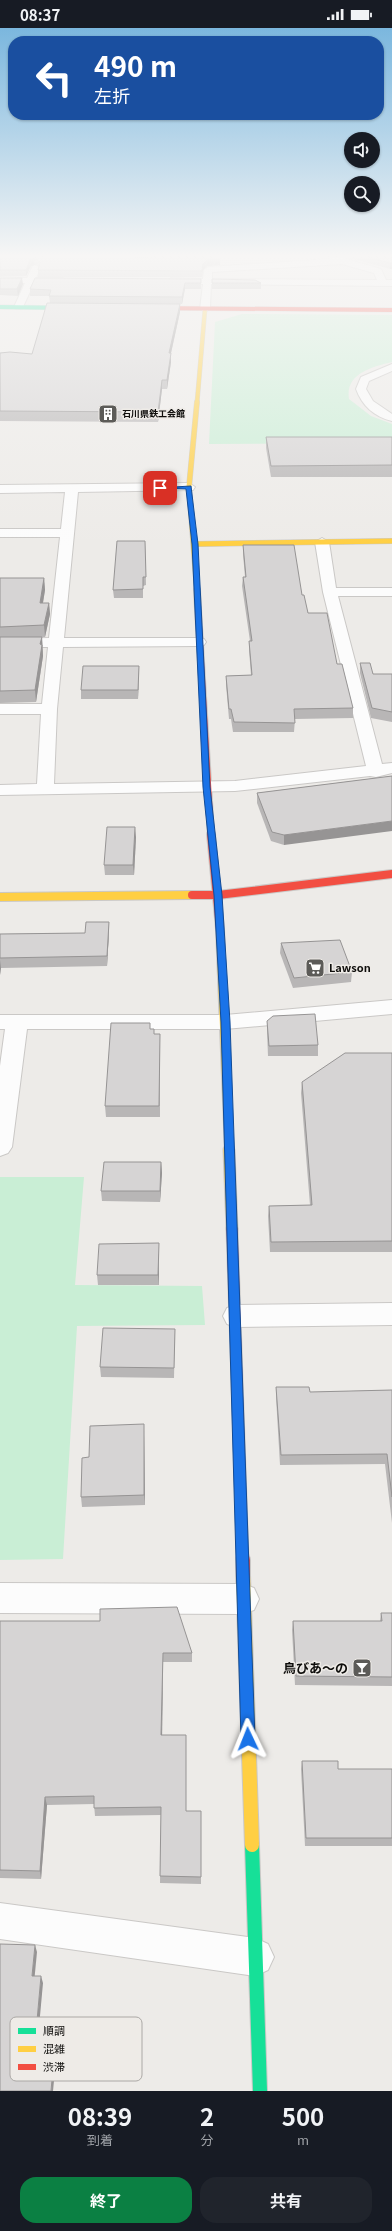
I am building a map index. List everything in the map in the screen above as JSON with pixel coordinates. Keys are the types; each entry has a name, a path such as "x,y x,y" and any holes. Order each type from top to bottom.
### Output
{"street":[{"path":"201,353 189,487 195,544 198,642 207,787 218,895 225,1022 236,1316 243,1599 260,2091"},
{"path":"392,367 380,371 365,379 361,389 367,404 384,416 392,418"},
{"path":"0,489 189,487"},
{"path":"45,790 49,708 60,584 72,489"},
{"path":"0,533 66,532"},
{"path":"195,544 392,541"},
{"path":"0,790 235,786 384,770 330,592 322,542"},
{"path":"45,584 60,584"},
{"path":"330,592 392,592"},
{"path":"0,643 198,642"},
{"path":"0,709 49,708"},
{"path":"0,897 218,895 392,874"},
{"path":"0,1147 9,1022 225,1022 392,1007"},
{"path":"236,1316 392,1314"},
{"path":"0,1598 243,1599"},
{"path":"0,1921 255,1957"}],"green space":[{"path":"213,353 392,353 392,362 368,369 355,378 351,383 349,390 349,399 371,416 392,424 392,443 209,444"},
{"path":"0,1177 84,1177 75,1285 202,1286 205,1325 77,1326 63,1559 0,1560"}],"building":[{"path":"0,353 171,353 167,380 162,380 158,412 0,411"},
{"path":"266,437 392,437 392,465 271,466"},
{"path":"117,541 145,541 146,577 143,577 143,589 113,590"},
{"path":"243,545 294,545 302,595 304,595 308,613 327,613 337,664 342,664 353,708 294,709 295,723 234,722 231,709 229,709 226,676 252,675 249,641 252,641 243,577 246,577"},
{"path":"0,578 44,578 40,603 49,603 44,625 0,627"},
{"path":"0,637 42,637 35,690 0,691"},
{"path":"360,663 370,663 373,674 392,674 392,712 372,708"},
{"path":"83,666 139,666 138,690 81,690"},
{"path":"392,776 392,821 284,835 272,832 257,793"},
{"path":"107,827 135,827 133,865 104,865"},
{"path":"86,922 109,922 107,956 0,958 0,934 85,933"},
{"name":"Lawson","path":"340,940 352,972 294,978 281,943"},
{"path":"315,1014 318,1045 269,1046 267,1021 273,1016"},
{"path":"111,1023 150,1023 150,1029 154,1029 154,1034 160,1034 159,1106 105,1106"},
{"path":"345,1053 392,1053 392,1241 271,1242 269,1206 312,1205 302,1082"},
{"path":"104,1162 161,1162 160,1191 101,1191"},
{"path":"159,1243 158,1275 97,1275 99,1244"},
{"path":"103,1328 175,1329 174,1368 100,1367"},
{"path":"276,1387 309,1387 310,1392 392,1390 392,1497 387,1454 281,1455"},
{"path":"144,1424 144,1495 81,1497 82,1458 89,1457 90,1426"},
{"path":"177,1607 192,1653 163,1653 161,1735 186,1735 186,1811 201,1811 201,1877 160,1876 161,1807 94,1808 94,1796 45,1797 40,1871 0,1870 0,1621 100,1621 100,1609"},
{"path":"381,1613 392,1613 392,1677 296,1676 293,1621 382,1621"},
{"path":"302,1761 338,1761 338,1769 392,1769 392,1838 306,1838"},
{"path":"0,1944 35,1945 32,1976 41,1976 37,2017 10,2017 10,2081 52,2081 51,2091 0,2091"}],"traffic: fast":[{"path":"252,1845 260,2091"}],"traffic: slow":[{"path":"198,609 195,544 189,487 201,353"},
{"path":"195,544 392,541"},
{"path":"0,897 192,895"},
{"path":"220,929 232,1229"},
{"path":"243,1575 252,1845"}],"traffic: jam":[{"path":"198,609 207,787 220,929"},
{"path":"192,895 218,895 392,874"},
{"path":"232,1229 243,1575"}],"place":[{"name":"石川県鉄工会館","path":"108,414"},
{"name":"Lawson","path":"315,968"},
{"name":"鳥びあ〜の","path":"362,1668"}],"route":[{"path":"160,488 189,487 195,544 198,642 207,787 218,895 225,1022 236,1316 242,1583 248,1739"}]}
